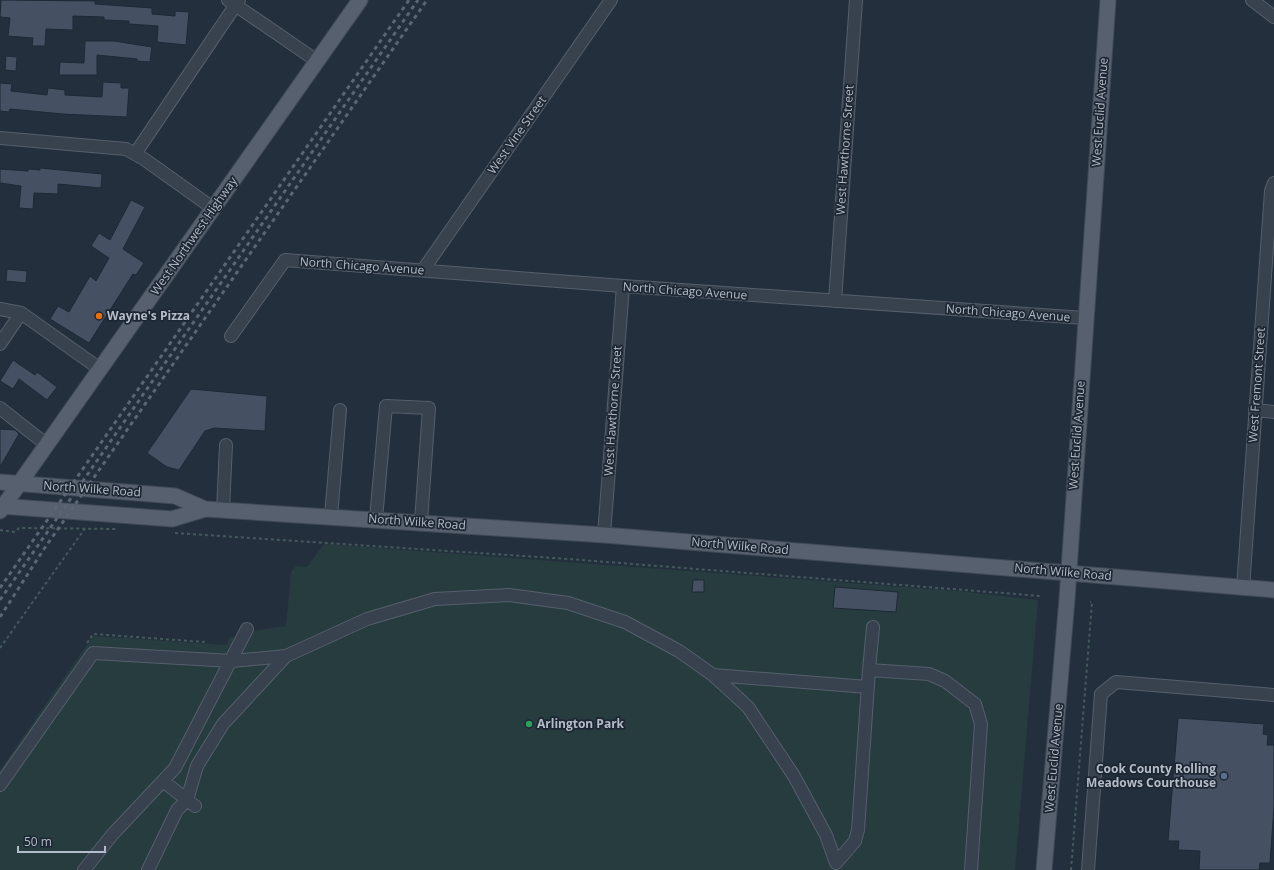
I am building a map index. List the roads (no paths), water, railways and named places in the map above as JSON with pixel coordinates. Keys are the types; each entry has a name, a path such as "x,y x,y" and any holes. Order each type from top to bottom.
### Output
{"main road":[{"name":"West Northwest Highway","path":"1,508 214,209 360,0"},
{"name":"West Euclid Avenue","path":"1044,870 1068,573 1108,0"},
{"name":"North Wilke Road","path":"0,482 176,496 205,509"},
{"name":"North Wilke Road","path":"1,508 172,519 205,509 331,516 604,535 1274,590"}],"street":[{"name":"West Vine Street","path":"423,270 611,0"},
{"name":"West Hawthorne Street","path":"835,301 856,0"},
{"path":"1252,0 1274,17"},
{"path":"135,154 234,2 317,61"},
{"path":"0,138 126,149 214,209"},
{"name":"West Fremont Street","path":"1243,588 1271,190 1274,184"},
{"name":"North Chicago Avenue","path":"231,336 285,260 622,286 1085,318"},
{"name":"West Hawthorne Street","path":"604,535 622,286"},
{"path":"0,309 21,314 100,369"},
{"path":"0,344 21,314"},
{"path":"376,519 386,406 429,408 421,522"},
{"path":"0,408 47,445"},
{"path":"331,516 340,410"},
{"path":"1255,410 1274,412"},
{"path":"223,510 226,445"},
{"path":"0,785 93,653 232,661 286,656 367,619 435,599 509,595 568,603 625,622 679,651 713,675 748,707 794,776 826,835 836,866"},
{"path":"836,866 855,841 858,830 873,627"},
{"path":"84,870 112,835 175,768 232,661 247,629"},
{"path":"191,803 197,766 223,724 286,656"},
{"path":"869,670 929,674 945,681 975,704 981,724 971,870"},
{"path":"713,675 868,687"},
{"path":"1088,870 1101,694 1116,682 1274,695"},
{"path":"163,781 191,803"},
{"path":"148,870 177,810 191,803"}],"railway":[{"path":"0,588 409,0"},
{"path":"0,600 418,0"},
{"path":"0,617 44,549 427,0"}],"place":[{"name":"Wayne's Pizza","path":"99,316"},
{"name":"Arlington Park","path":"529,724"},
{"name":"Cook County Rolling Meadows Courthouse","path":"1224,776"}]}
